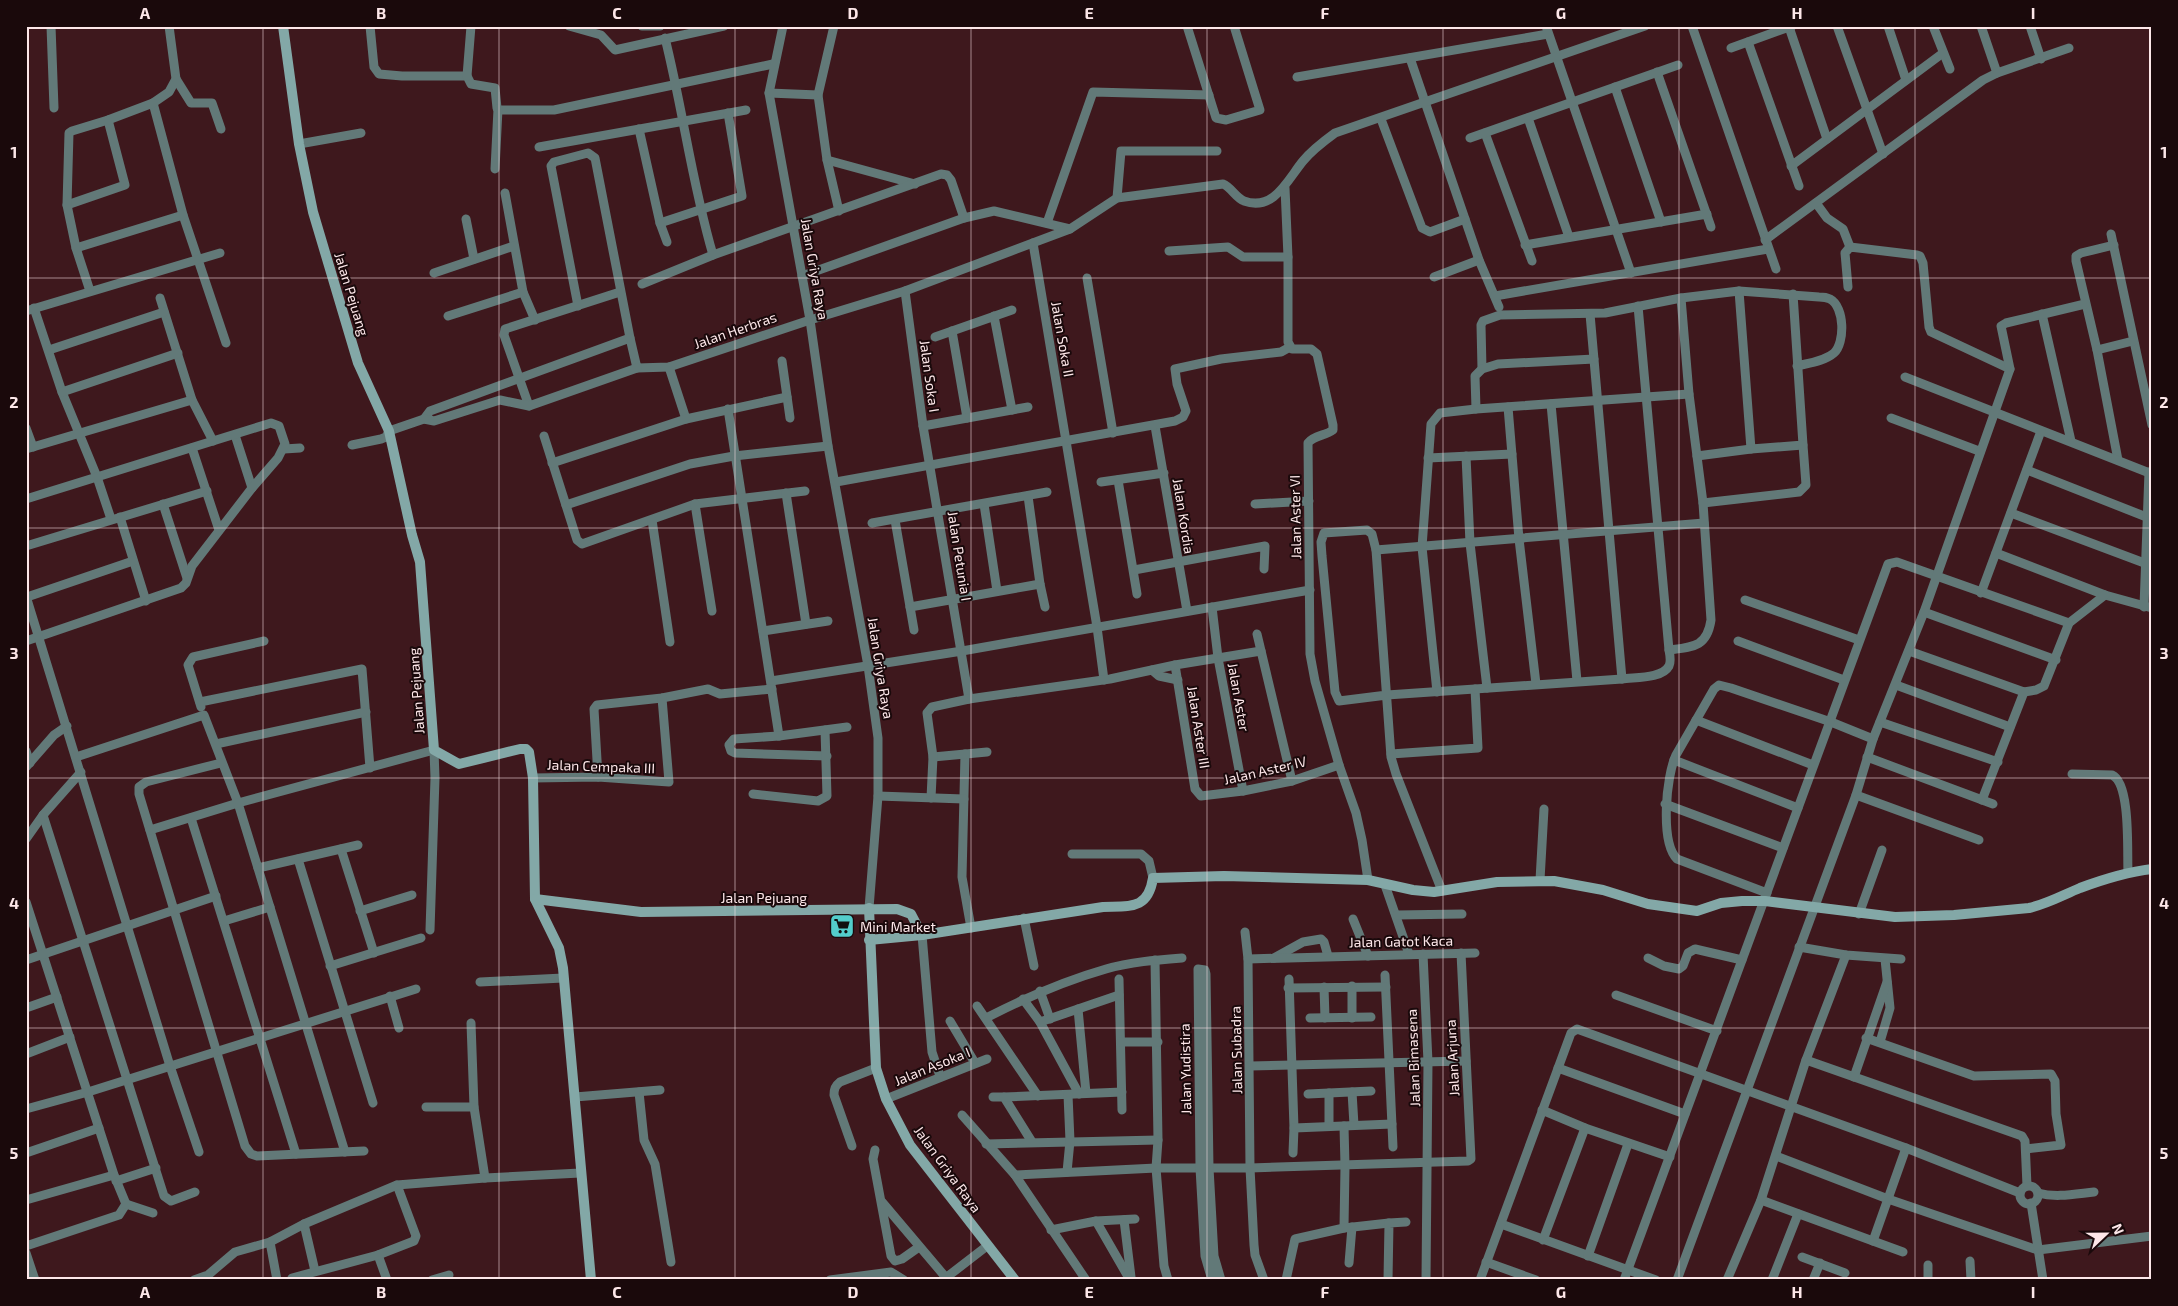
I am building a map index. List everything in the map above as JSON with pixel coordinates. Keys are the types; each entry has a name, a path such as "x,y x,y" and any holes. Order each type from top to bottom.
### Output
{"street":[{"path":"51,26 54,108"},
{"path":"169,26 176,79 191,103 212,103 220,129"},
{"name":"Jalan Pejuang","path":"283,26 299,144 313,212 358,363 389,431 412,535 420,562 434,750 459,764 524,748 529,752 533,778 535,900 641,912 896,909 911,914 922,935"},
{"path":"370,26 374,67 379,74 468,76"},
{"path":"470,26 468,76 471,84 495,88 498,109 495,170"},
{"path":"569,26 601,35 614,50 724,26"},
{"path":"642,26 660,26"},
{"name":"Jalan Griya Raya","path":"783,26 773,64 769,93 810,320 828,446 868,666 878,738 878,796 869,908 876,1068 886,1099 910,1145 1015,1280"},
{"path":"834,26 818,95 827,160 839,211"},
{"path":"1187,26 1216,118 1226,120 1260,110 1234,26"},
{"path":"1217,151 1121,151 1117,198 1223,184 1239,198 1251,202 1271,198 1285,188 1302,161 1328,138 1342,131 1645,26"},
{"path":"1692,26 1776,269"},
{"path":"1837,26 1883,154"},
{"path":"1888,26 1906,80"},
{"path":"1933,26 1950,69"},
{"path":"1982,26 1997,73"},
{"path":"2030,26 2041,59"},
{"path":"1731,48 1791,27 1827,139"},
{"path":"1297,77 1410,58 1547,30 1631,273"},
{"path":"665,38 676,84 700,211 713,255"},
{"path":"1748,42 1798,186"},
{"path":"1495,296 1631,273 1767,245 1816,203 1959,96 1997,73 2070,48"},
{"path":"1791,166 1943,53"},
{"path":"1410,58 1479,260 1499,307"},
{"path":"498,109 554,110 773,64"},
{"path":"1470,138 1678,65"},
{"path":"1657,72 1711,227"},
{"path":"90,291 76,248 67,205 69,133 153,103 169,92 176,79"},
{"path":"1615,87 1661,222"},
{"path":"1047,223 1093,92 1209,95"},
{"path":"769,93 818,95"},
{"path":"153,103 184,215 226,343"},
{"path":"538,148 746,110"},
{"path":"660,224 742,196 728,113"},
{"path":"1528,118 1569,238"},
{"path":"1381,119 1422,228 1430,232 1465,219"},
{"path":"67,205 125,185 108,120"},
{"path":"639,129 660,224 667,242"},
{"path":"299,144 361,133"},
{"path":"1485,133 1532,261"},
{"path":"578,306 551,169 554,162 588,153 595,158 620,292 637,368"},
{"path":"827,160 915,184"},
{"path":"642,284 713,255 941,174 947,175 964,218"},
{"path":"836,482 1066,439 1155,426 1176,421 1186,414 1175,369 1221,359 1281,352 1290,347 1285,188"},
{"path":"505,193 523,292 535,320"},
{"name":"Jalan Herbras","path":"530,406 637,368 668,367 905,291 1070,229 1117,198"},
{"path":"1816,203 1827,218 1843,229 1850,247"},
{"path":"802,276 964,218 994,211 1070,229"},
{"path":"1525,245 1706,214"},
{"path":"76,248 184,215"},
{"path":"466,219 474,259"},
{"path":"2112,234 2152,425"},
{"name":"Jalan Soka II","path":"1033,243 1097,627 1104,680"},
{"path":"2114,245 2076,256 2085,304 2097,350 2118,460"},
{"path":"434,273 514,246"},
{"path":"1169,251 1228,247 1243,257 1288,256"},
{"path":"1848,287 1844,253 1850,247"},
{"path":"1850,247 1920,256 1931,332 2010,369"},
{"path":"146,601 133,561 77,433 49,350 30,310 220,253"},
{"path":"1434,277 1479,260"},
{"path":"1087,278 1113,432"},
{"name":"Jalan Soka I","path":"905,291 923,426 931,465"},
{"path":"1739,291 1751,449"},
{"path":"1482,369 1483,321 1500,316 1590,314 1681,298 1739,291 1793,294 1831,300 1838,307 1841,327 1840,346 1834,353 1822,359 1797,366"},
{"path":"448,316 523,292"},
{"path":"530,406 518,378 504,332 508,328 620,292"},
{"path":"1704,503 1799,492 1806,485 1793,294"},
{"path":"160,298 192,400 214,441"},
{"path":"1670,650 1700,644 1710,631 1711,608 1704,503 1689,394 1681,298"},
{"path":"1677,1280 1856,795 1873,739 1924,612 1979,450 2010,369 2001,326 2006,323 2085,304"},
{"path":"1442,892 1396,774 1391,754 1387,695 1376,550 1372,534 1367,530 1324,532 1321,542 1335,692 1339,701 1387,695 1622,678 1657,674 1666,670 1670,664 1670,650 1638,306"},
{"path":"935,337 1012,310"},
{"path":"49,350 164,312"},
{"path":"1590,314 1622,678"},
{"path":"2042,314 2070,441"},
{"path":"994,316 1012,410"},
{"path":"952,331 967,418"},
{"path":"424,419 430,411 630,338"},
{"path":"2097,350 2133,341"},
{"name":"Jalan Aster VI","path":"1290,347 1315,350 1333,425 1333,430 1310,440 1308,443 1310,654 1315,681 1339,765 1356,813 1368,880"},
{"path":"62,392 178,353"},
{"path":"1476,409 1475,376 1482,369 1498,364 1594,359"},
{"path":"782,361 790,418"},
{"path":"668,367 686,419"},
{"path":"1905,376 2151,473 2148,607 2105,595 1996,553"},
{"path":"495,388 500,400"},
{"path":"1438,692 1422,547 1430,424 1434,418 1440,413 1476,409 1689,394"},
{"path":"552,463 686,419 787,397"},
{"path":"26,428 30,448 192,400"},
{"path":"352,445 381,439 386,437 389,431 424,419 434,421 500,400 530,406"},
{"path":"1551,404 1577,681"},
{"path":"923,426 1028,407"},
{"path":"1508,407 1519,539 1536,684"},
{"path":"728,409 740,498 779,736"},
{"path":"1891,418 1979,450"},
{"path":"26,500 275,423 279,426 282,434 284,448 192,566 184,586 26,642"},
{"name":"Jalan Kordia","path":"1155,426 1187,611"},
{"path":"1981,593 2041,431"},
{"path":"235,435 252,488"},
{"path":"544,436 577,540 582,544 695,504 806,491"},
{"path":"1697,456 1803,445"},
{"path":"566,505 690,464 734,456 828,446"},
{"path":"192,448 219,530"},
{"path":"284,448 300,448"},
{"path":"1428,458 1512,454"},
{"path":"1466,456 1470,543 1486,688"},
{"name":"Jalan Petunia I","path":"931,465 969,699"},
{"path":"2026,470 2149,518"},
{"path":"1102,482 1164,472"},
{"path":"1118,480 1137,594"},
{"path":"26,546 207,491"},
{"path":"872,523 1047,492"},
{"path":"786,493 806,624"},
{"path":"1028,496 1045,607"},
{"path":"1255,504 1309,501"},
{"path":"163,504 187,578"},
{"path":"695,504 712,612"},
{"path":"984,504 997,591"},
{"path":"2011,513 2148,568"},
{"path":"652,520 670,642"},
{"path":"895,520 914,630"},
{"path":"1376,550 1704,523"},
{"path":"1134,570 1265,546 1264,568"},
{"path":"133,561 26,597 40,637 170,1066 199,1152"},
{"path":"1624,1280 1717,1031 1813,765 1831,722 1844,680 1890,563 1897,562 2069,623"},
{"path":"910,607 1040,584"},
{"path":"598,777 594,706 662,698 708,689 720,694 868,666 1310,590"},
{"path":"1909,651 2024,692 2036,690 2044,686 2056,660 2069,623 2105,595"},
{"path":"1745,600 1859,640"},
{"name":"Jalan Aster","path":"1212,607 1218,658 1243,791"},
{"path":"1924,612 2056,660"},
{"path":"763,631 828,621"},
{"path":"1257,634 1292,781"},
{"path":"264,640 193,657 188,665 221,763 238,804 345,1152"},
{"path":"1738,641 1844,680"},
{"path":"931,798 933,757 928,710 932,707 969,699 1104,680 1175,665 1261,651"},
{"name":"Jalan Aster III","path":"1175,665 1195,790 1198,793"},
{"path":"200,702 362,670 370,768"},
{"path":"1152,670 1159,676 1178,680"},
{"path":"1873,739 1831,722 1723,685 1714,689 1674,760 1665,804 1671,851 1677,859 1766,897 1814,908 1895,917 1954,915 2030,908 2128,872 2152,869"},
{"path":"1896,685 2010,727"},
{"path":"1391,754 1478,748 1475,688"},
{"path":"1982,800 2024,692"},
{"name":"Jalan Cempaka III","path":"533,778 598,777 669,782 662,698"},
{"path":"216,744 366,712"},
{"path":"76,756 204,715"},
{"path":"1696,720 1813,765"},
{"path":"1880,722 1998,762"},
{"path":"28,765 54,735 67,726"},
{"path":"827,756 735,753 730,749 730,742 734,739 779,736 847,727"},
{"path":"754,794 818,801 827,796 825,730"},
{"path":"150,830 434,750 435,778 430,930"},
{"path":"26,751 28,765"},
{"path":"933,757 987,752"},
{"path":"965,754 962,876 971,928"},
{"path":"1867,756 1993,804"},
{"path":"1674,760 1798,808"},
{"path":"221,763 142,784 139,794 248,1152 257,1156 364,1151"},
{"name":"Jalan Aster IV","path":"1198,793 1206,796 1243,791 1292,781 1339,765"},
{"path":"26,840 43,815 81,772"},
{"path":"2072,774 2112,775 2119,781 2126,812 2128,872"},
{"path":"1856,795 1979,840"},
{"path":"878,796 964,800"},
{"path":"1665,804 1783,848"},
{"path":"1540,880 1544,810"},
{"path":"43,815 166,1199 171,1200 195,1192"},
{"path":"191,818 296,1154"},
{"path":"258,868 358,845"},
{"path":"341,849 374,953"},
{"path":"1860,914 1882,850"},
{"path":"869,940 922,935 1103,907 1131,906 1143,902 1151,892 1153,878 1148,861 1141,854 1072,854"},
{"path":"298,859 373,1103"},
{"path":"1153,878 1224,876 1368,880 1413,890 1442,892 1497,882 1540,880 1603,890 1648,904 1696,911 1721,902 1766,897"},
{"path":"1385,885 1409,954"},
{"path":"360,911 412,895"},
{"path":"26,960 216,896"},
{"path":"535,900 559,948 563,968 590,1280"},
{"path":"26,902 115,1178 126,1204 153,1213"},
{"path":"224,922 270,907"},
{"path":"1397,915 1462,914"},
{"path":"1024,918 1034,966"},
{"path":"1353,919 1368,956"},
{"name":"Jalan Subadra","path":"1245,932 1248,959 1250,1168 1254,1245 1264,1280"},
{"path":"922,935 932,1052 940,1076"},
{"path":"330,966 421,938"},
{"name":"Jalan Gatot Kaca","path":"1274,958 1303,942 1321,939 1324,942 1328,956"},
{"path":"1799,947 1846,955 1901,959"},
{"path":"1648,958 1676,969 1683,966 1688,953 1695,949 1742,960"},
{"name":"Jalan Arjuna","path":"1428,1162 1468,1161 1471,1159 1461,953"},
{"name":"Jalan Gatot Kaca","path":"1248,959 1475,953"},
{"name":"Jalan Bimasena","path":"1423,954 1428,1062 1426,1280"},
{"path":"1728,1280 1761,1200 1806,1060 1846,955"},
{"path":"986,1018 1040,991 1106,968 1155,960 1182,958"},
{"path":"1880,1042 1890,1008 1885,959"},
{"path":"1155,960 1158,1042 1158,1140 1156,1168 1164,1266 1168,1280"},
{"name":"Jalan Yudistira","path":"1202,971 1204,1168"},
{"path":"1385,975 1393,1148"},
{"path":"480,982 563,978"},
{"path":"1119,979 1122,1110"},
{"path":"1854,1077 1887,982"},
{"path":"1293,1153 1294,1128 1289,984 1324,987 1386,987"},
{"path":"1352,986 1352,1018"},
{"path":"1324,987 1325,1018"},
{"path":"26,1109 88,1092 344,1010 416,989"},
{"path":"1040,991 1050,1019"},
{"path":"1040,1022 1119,995"},
{"path":"1616,995 1717,1031"},
{"path":"390,996 399,1028"},
{"path":"26,1008 57,998"},
{"path":"1023,999 1040,1022 1082,1094"},
{"path":"977,1006 1038,1096"},
{"path":"1078,1009 1082,1094"},
{"path":"1310,1018 1371,1017"},
{"path":"950,1022 975,1063"},
{"path":"471,1023 474,1107 485,1178"},
{"path":"1480,1280 1571,1033 1580,1029 1906,1148 2020,1193"},
{"path":"26,1054 70,1038"},
{"path":"1866,1038 1974,1076 2047,1073 2052,1075 2055,1081 2056,1114 2061,1145 2026,1149"},
{"path":"1121,1042 1158,1042"},
{"name":"Jalan Asoka I","path":"886,1099 940,1076 988,1059"},
{"path":"1806,1060 2022,1136 2026,1149 2028,1186"},
{"path":"1250,1066 1466,1061"},
{"path":"852,1146 834,1095 834,1090 840,1082 876,1068"},
{"path":"1558,1068 1685,1114"},
{"path":"575,1097 660,1090"},
{"path":"1308,1094 1371,1091"},
{"path":"640,1092 644,1140 655,1164 671,1262"},
{"path":"993,1097 1122,1092"},
{"path":"1352,1092 1354,1125"},
{"path":"1329,1093 1329,1126"},
{"path":"1068,1095 1070,1141 1068,1172"},
{"path":"1004,1098 1032,1142"},
{"path":"426,1107 474,1107"},
{"path":"1542,1110 1628,1144 1670,1157"},
{"path":"962,1115 1015,1175 1086,1280"},
{"path":"1294,1128 1392,1124"},
{"path":"1344,1126 1349,1263"},
{"path":"26,1153 99,1128"},
{"path":"1543,1240 1585,1128"},
{"path":"986,1144 1158,1140"},
{"path":"1588,1256 1628,1144"},
{"path":"1873,1241 1906,1148"},
{"path":"875,1150 873,1159 893,1259 900,1260 919,1247"},
{"path":"1776,1156 1888,1199 2038,1250 2152,1236"},
{"path":"1015,1175 1156,1168 1345,1166 1428,1162"},
{"path":"26,1200 156,1168"},
{"path":"1204,1168 1205,1256 1212,1280"},
{"path":"1204,1168 1214,1256 1221,1280"},
{"path":"194,1280 208,1275 235,1252 270,1242 304,1224 397,1185 580,1173"},
{"path":"292,1278 378,1255 416,1238 397,1185"},
{"path":"2038,1193 2036,1200 2031,1203 2023,1201 2020,1193 2023,1187 2028,1186 2035,1188 2038,1193 2047,1196 2065,1196 2094,1192"},
{"path":"880,1200 946,1279 987,1246"},
{"path":"1761,1200 1902,1252"},
{"path":"2031,1203 2043,1280"},
{"path":"26,1246 119,1215 126,1204"},
{"path":"1772,1280 1798,1214"},
{"path":"1051,1230 1096,1221 1135,1219"},
{"path":"1124,1220 1131,1280"},
{"path":"1096,1221 1131,1280"},
{"path":"1286,1280 1295,1239 1348,1228 1406,1222"},
{"path":"1388,1280 1389,1223"},
{"path":"304,1224 315,1271"},
{"path":"1502,1224 1656,1280"},
{"path":"270,1242 277,1280"},
{"path":"26,1253 35,1280"},
{"path":"378,1255 386,1280"},
{"path":"1802,1257 1845,1273"},
{"path":"1970,1261 1971,1280"},
{"path":"1486,1262 1536,1280"},
{"path":"1813,1280 1820,1263"},
{"path":"1928,1266 1928,1280"},
{"path":"830,1280 891,1272 904,1280"},
{"path":"432,1280 449,1275"}],"place":[{"name":"Mini Market","path":"842,926"}]}
